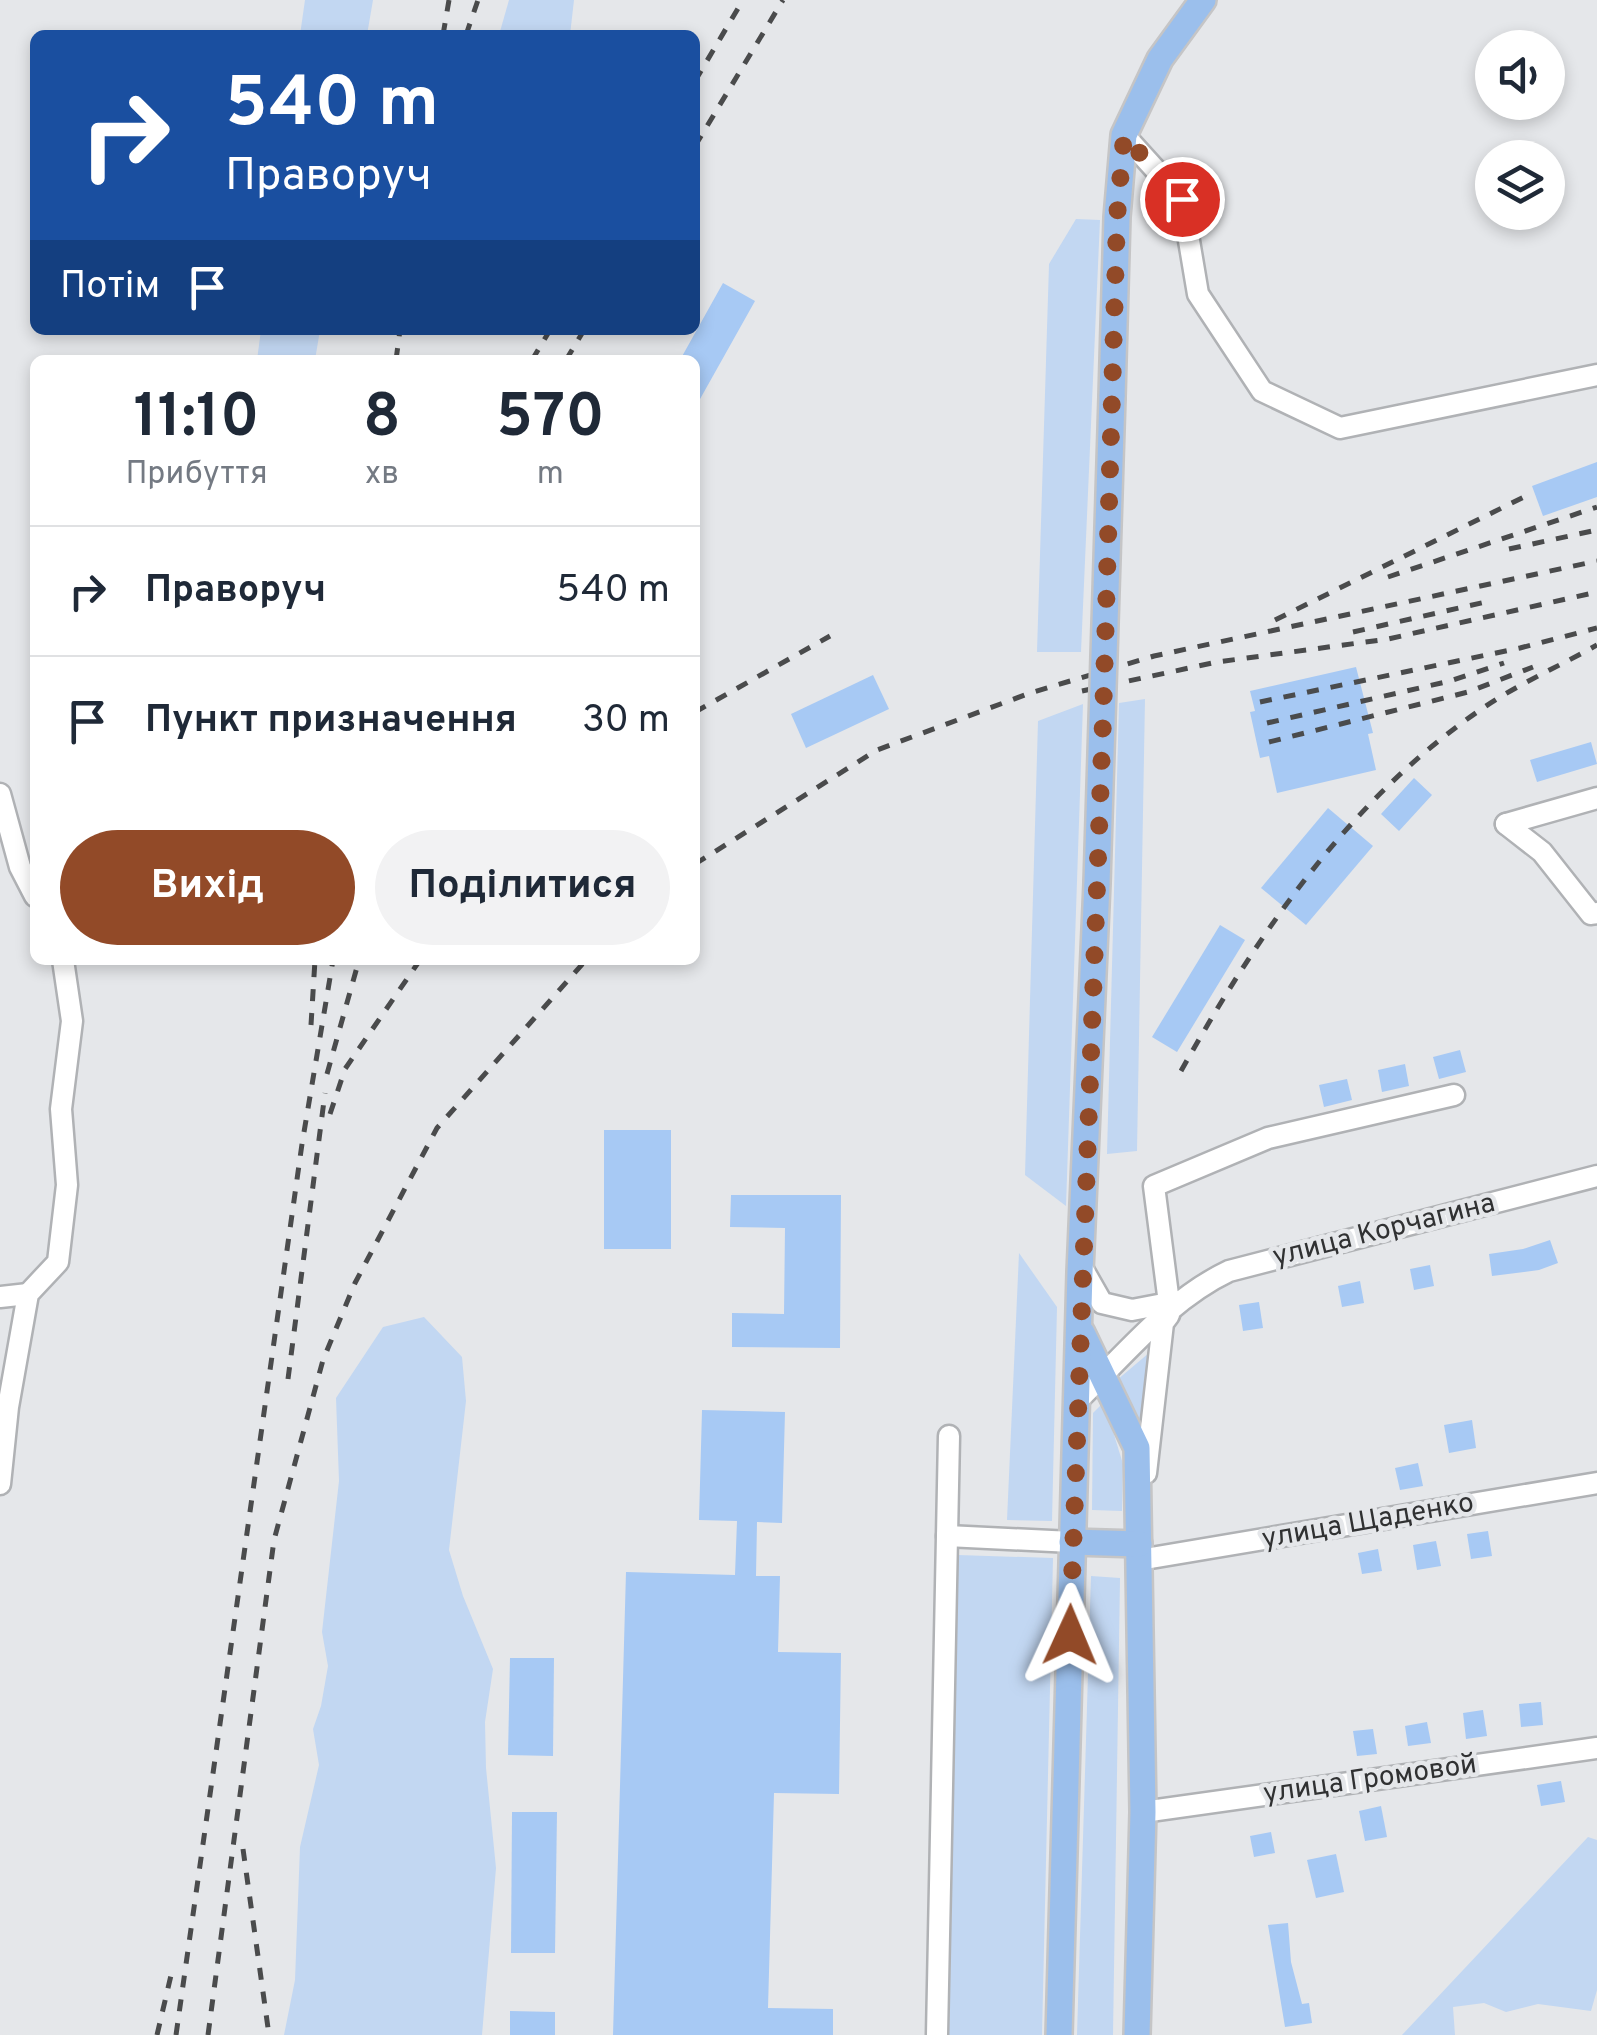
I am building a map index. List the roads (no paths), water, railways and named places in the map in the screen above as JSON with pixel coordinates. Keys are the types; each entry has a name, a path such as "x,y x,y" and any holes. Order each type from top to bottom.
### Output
{"main road":[{"path":"1059,2035 1080,1266 1117,217 1124,136 1160,59 1203,0"},
{"path":"1079,1326 1137,1448 1144,1812 1137,2035"},
{"path":"1072,1542 1140,1543"}],"street":[{"path":"1124,136 1182,199 1198,294 1262,392 1340,428 1597,375"},
{"path":"0,794 20,867 30,886"},
{"path":"1597,798 1506,824 1542,852 1590,914 1597,913"},
{"path":"0,1484 8,1407 28,1294 58,1262 67,1186 61,1109 72,1021 64,965"},
{"path":"1140,1543 1163,1322 1174,1302 1154,1186 1268,1138 1454,1094"},
{"name":"улица Корчагина","path":"1174,1302 1229,1271 1597,1176"},
{"path":"1080,1266 1102,1303 1132,1310 1174,1302"},
{"path":"0,1297 28,1294"},
{"path":"1076,1402 1174,1302"},
{"path":"937,2035 948,1436"},
{"name":"улица Щаденко","path":"1140,1543 1597,1483"},
{"path":"946,1536 1072,1542"},
{"name":"улица Громовой","path":"1144,1812 1597,1748"}],"railway":[{"path":"444,30 449,0"},
{"path":"468,30 478,0"},
{"path":"700,73 743,0"},
{"path":"700,138 783,0"},
{"path":"397,355 399,335"},
{"path":"535,355 547,335"},
{"path":"569,355 581,335"},
{"path":"1275,620 1530,494"},
{"path":"1388,577 1597,507"},
{"path":"1509,549 1597,530"},
{"path":"700,861 877,750 1030,693 1154,656 1597,561"},
{"path":"1082,691 1217,662 1388,639 1597,592"},
{"path":"1353,632 1490,601"},
{"path":"1260,702 1520,648 1597,628"},
{"path":"700,709 830,636"},
{"path":"1181,1071 1275,920 1349,826 1435,744 1483,708 1597,645"},
{"path":"1267,723 1450,681 1504,663"},
{"path":"1269,742 1468,692 1533,667"},
{"path":"311,1025 315,965"},
{"path":"176,2035 302,1144 332,965"},
{"path":"327,1074 358,965"},
{"path":"330,1114 345,1069 417,965"},
{"path":"208,2035 274,1540 323,1360 355,1283 437,1128 582,965"},
{"path":"288,1379 325,1093"},
{"path":"243,1849 269,2035"},
{"path":"157,2035 172,1971"}]}
